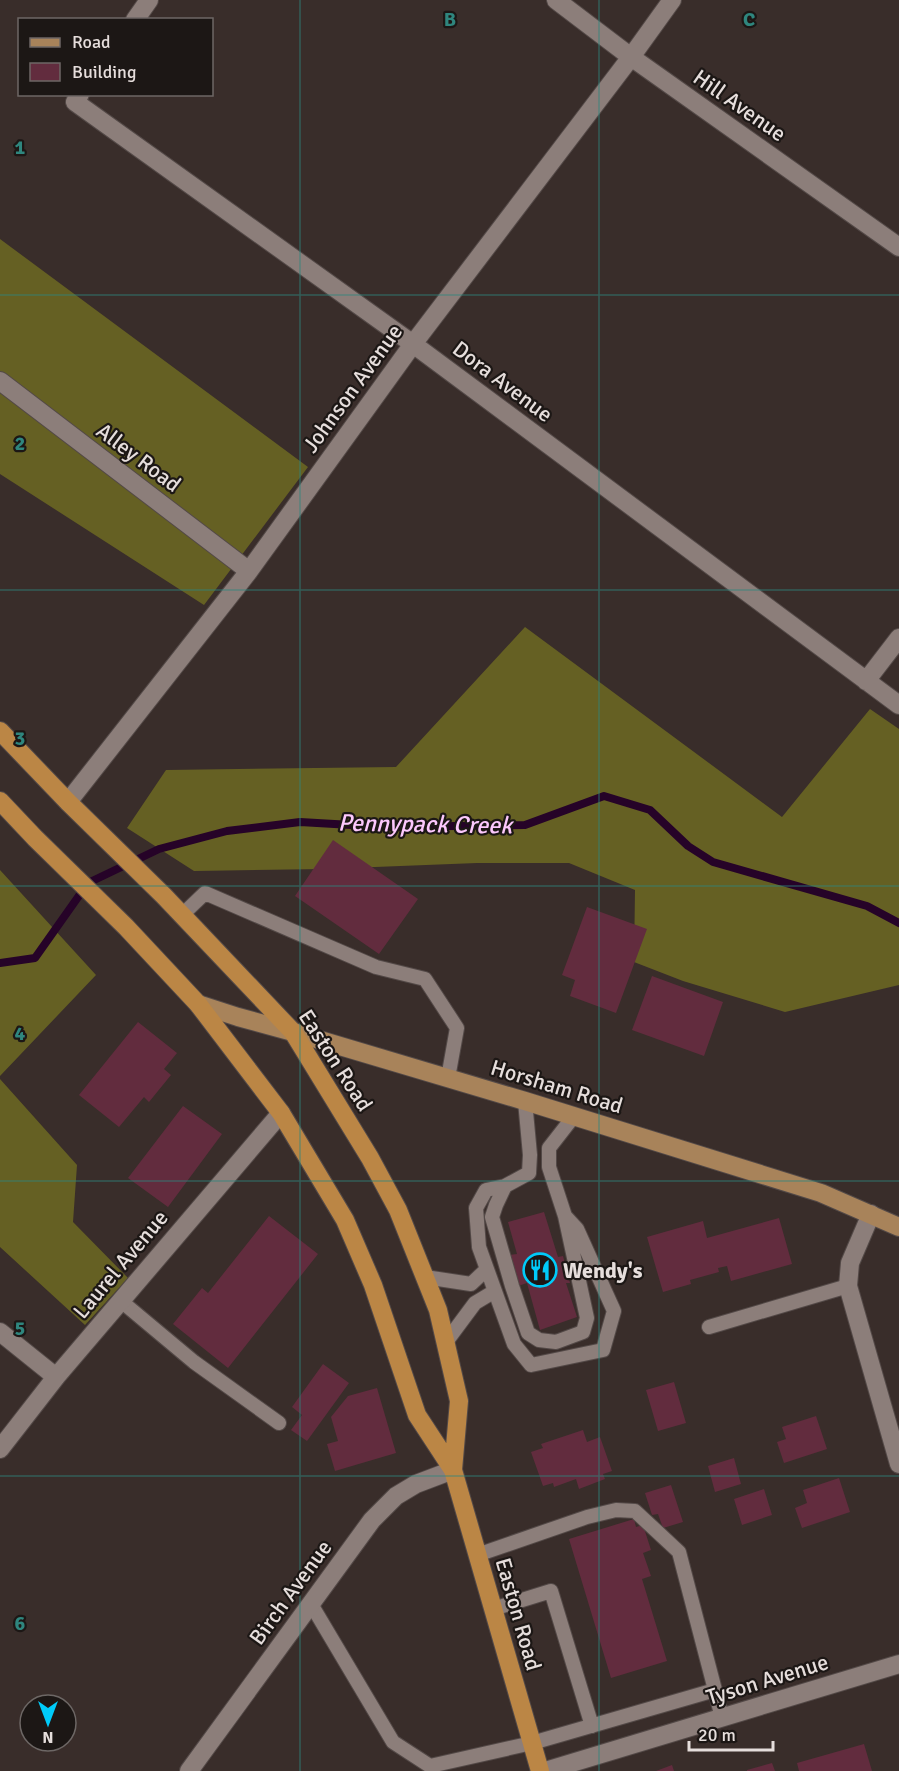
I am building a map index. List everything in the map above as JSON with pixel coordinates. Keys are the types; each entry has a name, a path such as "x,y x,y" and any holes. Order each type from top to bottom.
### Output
{"highway":[{"name":"Easton Road","path":"0,731 164,896 293,1032 370,1158 398,1210 438,1310 459,1401 453,1470"},
{"name":"Easton Road","path":"0,801 126,927 198,1004 281,1113 345,1220 373,1285 417,1415 453,1470 540,1771"}],"main road":[{"name":"Horsham Road","path":"198,1004 525,1101 821,1193 899,1227"}],"street":[{"path":"136,18 149,0"},
{"name":"Hill Avenue","path":"556,0 631,57 899,247"},
{"name":"Johnson Avenue","path":"69,802 249,571 413,344 672,0"},
{"name":"Dora Avenue","path":"77,98 899,705"},
{"name":"Alley Road","path":"0,381 249,571"},
{"path":"866,681 899,638"},
{"name":"Laurel Avenue","path":"0,1449 56,1377 281,1113"},
{"path":"871,1214 849,1263 848,1286 893,1420 899,1464"},
{"path":"0,1332 56,1377"},
{"name":"Birch Avenue","path":"189,1771 372,1520 396,1496 416,1484 453,1470"},
{"name":"Tyson Avenue","path":"545,1771 899,1665"}],"lane":[{"path":"182,915 205,893 376,967 425,979 457,1028 448,1078"},
{"path":"525,1101 530,1155 529,1173"},
{"path":"505,1186 492,1217 528,1333 539,1340 556,1342 583,1332 588,1318 565,1216 549,1167 549,1148 574,1116"},
{"path":"529,1173 505,1186 486,1190 476,1208 480,1247 487,1269 514,1344 531,1365 603,1350 614,1311 577,1229 565,1216"},
{"path":"529,1173 555,1188"},
{"path":"425,1277 471,1284 487,1269"},
{"path":"709,1327 848,1286"},
{"path":"446,1342 475,1303 495,1291"},
{"path":"120,1301 194,1362 279,1422"},
{"path":"477,1556 587,1517 616,1510 635,1511 679,1552 722,1718"},
{"path":"493,1609 551,1591 592,1726"},
{"path":"311,1604 393,1742 430,1766 532,1743 715,1690"}],"shaded area":[{"path":"0,239 308,467 204,605 0,474"},
{"path":"525,627 782,817 870,709 899,729 899,985 785,1012 683,981 634,962 635,890 569,863 477,863 194,871 127,828 166,770 396,767"},
{"path":"0,870 96,975 0,1076"},
{"path":"0,1079 77,1165 73,1222 128,1278 85,1325 0,1247"}],"building":[{"path":"333,840 418,899 379,954 295,896"},
{"path":"587,907 647,929 616,1013 570,996 575,980 562,975"},
{"path":"652,976 723,1002 704,1056 632,1030"},
{"path":"138,1022 177,1053 164,1069 171,1075 149,1102 144,1097 119,1127 79,1095"},
{"path":"183,1106 222,1134 168,1207 128,1178"},
{"name":"Wendy's","path":"544,1212 558,1257 563,1256 570,1283 566,1283 577,1317 540,1330 527,1283 518,1286 509,1255 517,1254 508,1222"},
{"path":"269,1216 318,1254 228,1368 173,1324 202,1288 208,1293"},
{"path":"779,1218 792,1264 731,1281 727,1266 718,1268 719,1272 690,1280 691,1284 663,1292 647,1237 703,1221 707,1238"},
{"path":"323,1364 349,1383 307,1441 291,1430 302,1415 292,1407"},
{"path":"674,1382 686,1423 658,1431 646,1390"},
{"path":"377,1388 396,1453 335,1471 327,1444 338,1441 331,1417 348,1396"},
{"path":"816,1416 827,1449 784,1463 777,1442 786,1439 782,1427"},
{"path":"583,1430 587,1442 600,1437 612,1471 603,1474 605,1479 579,1489 576,1479 554,1487 553,1483 543,1486 531,1452 543,1448 541,1444"},
{"path":"734,1458 741,1484 715,1492 708,1466"},
{"path":"839,1478 850,1512 802,1528 795,1508 807,1503 803,1490"},
{"path":"671,1485 683,1522 663,1528 658,1514 652,1515 645,1493"},
{"path":"764,1489 772,1515 742,1525 734,1499"},
{"path":"634,1519 636,1527 643,1525 651,1550 643,1553 651,1576 642,1579 667,1661 611,1678 569,1539"},
{"path":"864,1744 872,1771 799,1771 797,1763"},
{"path":"772,1763 775,1771 747,1771 747,1770"},
{"path":"672,1765 674,1771 656,1771"}],"waterway":[{"name":"Pennypack Creek","path":"0,963 35,958 88,883 159,849 227,831 300,822 386,827 525,825 604,796 650,810 688,846 713,862 867,906 899,923"}],"place":[{"name":"Wendy's","path":"540,1270"}]}
